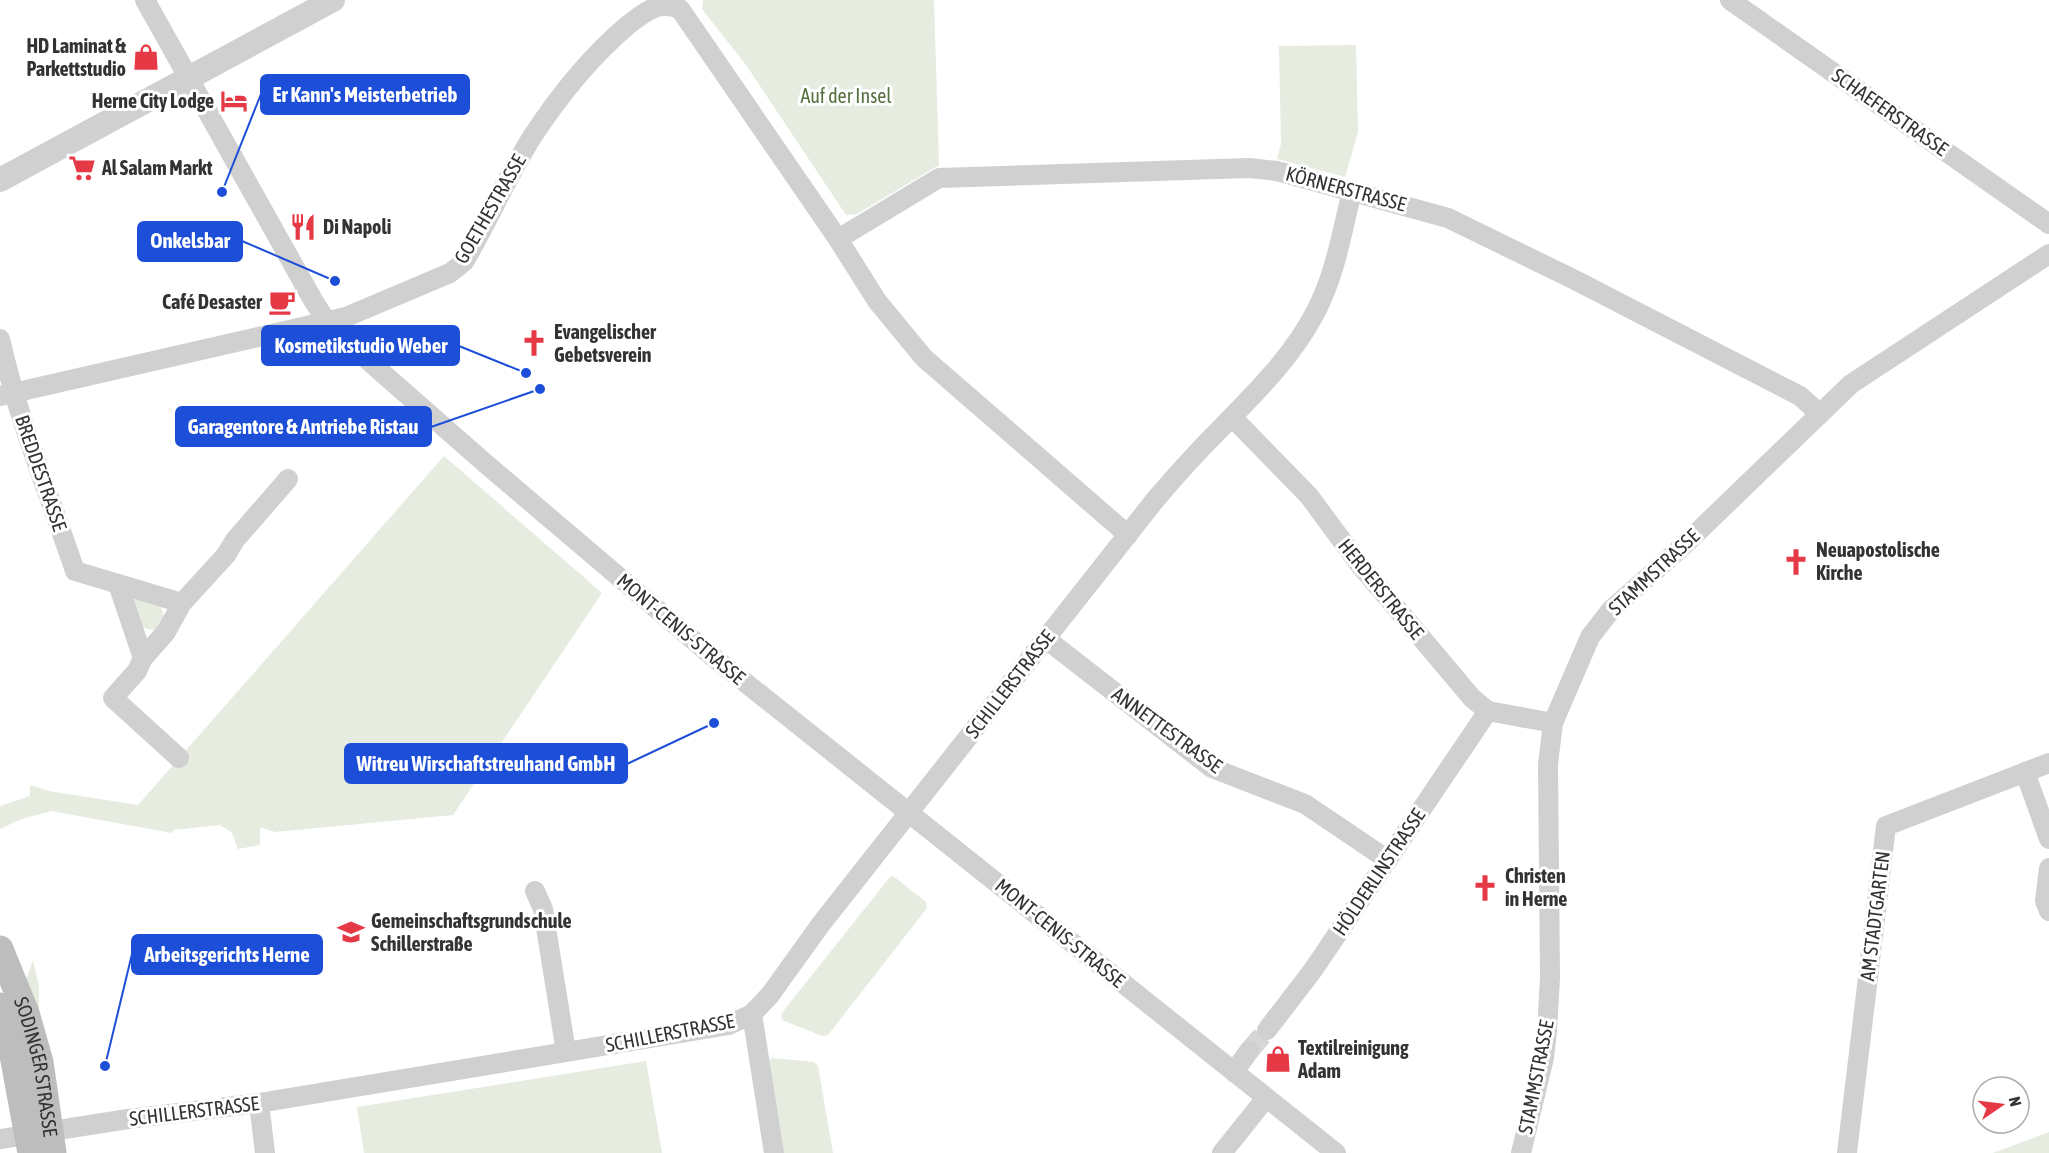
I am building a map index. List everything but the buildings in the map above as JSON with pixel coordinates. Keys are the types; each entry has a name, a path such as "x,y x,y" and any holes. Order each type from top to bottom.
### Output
{"main road":[{"name":"SODINGER STRASSE","path":"0,949 35,1040 45,1087 41,1143"},
{"name":"SODINGER STRASSE","path":"0,1006 41,1143"}],"street":[{"name":"MONT-CENIS-STRASSE","path":"145,0 313,300 327,321 371,363 486,464 651,605 1336,1153"},
{"path":"0,180 333,0"},
{"name":"SCHAEFERSTRASSE","path":"1730,0 2049,224"},
{"name":"GOETHESTRASSE","path":"7,395 356,313 458,268 532,138 589,63 646,10 664,3 672,4 680,9 838,239"},
{"name":"KÖRNERSTRASSE","path":"838,239 939,178 1249,168 1277,171 1448,218 1575,280 1800,396 1820,414"},
{"name":"SCHILLERSTRASSE","path":"0,1139 41,1143 128,1119 259,1103 729,1025 752,1014 770,995 821,924 1186,463 1272,376 1294,348 1316,312 1334,263 1352,191"},
{"path":"838,239 878,301 924,358 1128,535"},
{"name":"STAMMSTRASSE","path":"1521,1153 1544,1058 1547,1031 1550,978 1548,764 1553,723 1590,637 1611,610 1684,545 1851,384 2049,254"},
{"name":"BREDDESTRASSE","path":"0,339 7,395 78,581 118,584 182,603"},
{"name":"HERDERSTRASSE","path":"1232,417 1309,496 1360,565 1418,635 1472,698 1488,711"},
{"path":"179,758 113,698 137,671 143,658 166,632 182,603 226,555 235,540 288,479"},
{"path":"118,584 143,658"},
{"name":"ANNETTESTRASSE","path":"1046,639 1212,768 1305,804 1388,860"},
{"path":"1488,711 1553,723"},
{"name":"HÖLDERLINSTRASSE","path":"1267,1030 1313,970 1488,711"},
{"name":"AM STADTGARTEN","path":"1847,1153 1886,826 2049,763"},
{"path":"2025,772 2049,839"},
{"path":"2049,868 2045,901 2049,911"},
{"path":"535,891 543,909 566,1052"},
{"path":"752,1014 774,1153"},
{"path":"1234,1072 1250,1052"},
{"path":"1222,1153 1266,1098"},
{"path":"259,1103 266,1153"}],"green space":[{"name":"Auf der Insel","path":"703,0 934,0 939,165 857,214 846,215 746,65 702,9"},
{"path":"1356,45 1358,132 1345,177 1277,159 1281,144 1279,46"},
{"path":"444,456 602,593 453,815 275,832 260,827 260,845 238,849 232,833 220,825 173,830 172,833 51,811 19,820 0,829 0,806 30,796 30,785 49,791 138,805"},
{"path":"136,599 160,606 163,619 156,629 145,628 139,622 132,602"},
{"path":"893,876 926,902 927,908 828,1035 822,1036 782,1020 781,1014"},
{"path":"33,960 39,986 39,1011 25,983"},
{"path":"772,1058 814,1062 818,1066 833,1153 784,1153 769,1061"},
{"path":"646,1061 662,1153 364,1153 357,1107"},
{"path":"2049,1132 2049,1153 1993,1153"}],"tunnel":[{"path":"1249,1051 1267,1030"}],"place":[{"name":"HD Laminat & Parkettstudio","path":"146,57"},
{"name":"Herne City Lodge","path":"234,101"},
{"name":"Al Salam Markt","path":"82,168"},
{"name":"Er Kann's Meisterbetrieb","path":"222,192"},
{"name":"Di Napoli","path":"303,227"},
{"name":"Onkelsbar","path":"335,281"},
{"name":"Café Desaster","path":"282,302"},
{"name":"Evangelischer Gebetsverein","path":"534,343"},
{"name":"Kosmetikstudio Weber","path":"526,373"},
{"name":"Garagentore & Antriebe Ristau","path":"540,389"},
{"name":"Neuapostolische Kirche","path":"1796,562"},
{"name":"Witreu Wirschaftstreuhand GmbH","path":"714,723"},
{"name":"Christen in Herne","path":"1485,888"},
{"name":"Gemeinschaftsgrundschule Schillerstraße","path":"351,932"},
{"name":"Textilreinigung Adam","path":"1278,1059"},
{"name":"Arbeitsgerichts Herne","path":"105,1066"}]}
